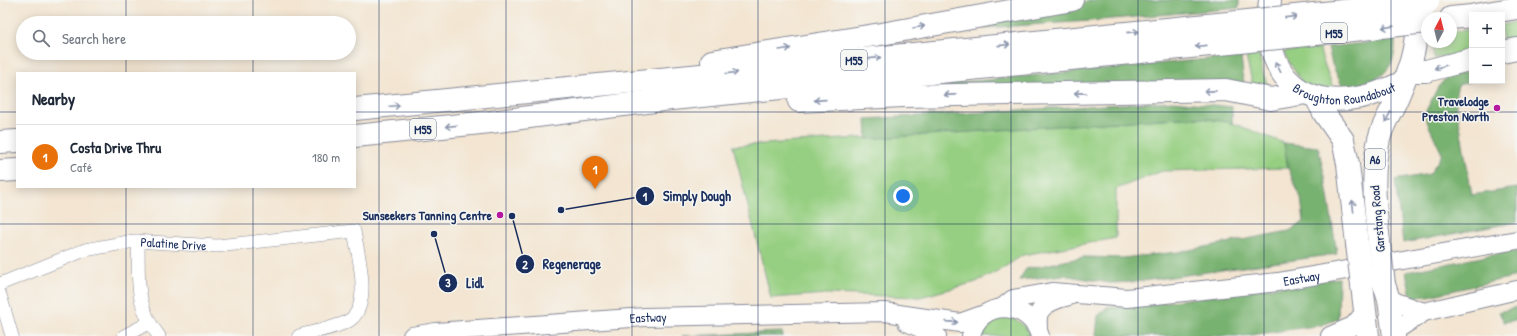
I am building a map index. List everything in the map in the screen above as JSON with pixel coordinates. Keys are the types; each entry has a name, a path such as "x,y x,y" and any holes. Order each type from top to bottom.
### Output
{"highway":[{"name":"M55","path":"470,99 881,34 1072,0"},
{"name":"Broughton Roundabout","path":"1270,0 1269,23 1271,47 1276,63 1283,76 1294,87 1311,95 1344,100 1356,99 1378,93 1406,76 1415,44 1417,29 1427,6"},
{"name":"M55","path":"356,136 490,122 1239,32 1427,6"},
{"path":"1493,12 1517,8"},
{"path":"1457,17 1469,16"},
{"name":"M55","path":"356,109 1239,32"},
{"path":"1505,51 1517,48"},
{"path":"1406,76 1469,60"},
{"name":"Garstang Road","path":"1394,334 1379,242 1374,184 1375,162 1383,127 1406,76"},
{"name":"M55","path":"490,122 821,99 903,96 1226,90 1271,99 1311,95"},
{"name":"Garstang Road","path":"1311,95 1343,140 1348,164 1364,312 1368,336"},
{"path":"0,142 16,141"},
{"path":"0,171 16,170"}],"main road":[{"name":"Eastway","path":"412,336 436,332 645,317 885,312 949,322 965,322 1002,308 1013,299 1030,295 1052,292 1084,293 1127,298 1278,282 1517,240"},
{"path":"1394,334 1424,312 1517,290"},
{"path":"1387,292 1424,312"},
{"name":"Eastway","path":"1039,333 1038,314 1044,308 1060,298 1084,293"},
{"path":"1002,308 1015,309 1022,312 1033,321 1039,333"},
{"name":"Eastway","path":"885,312 937,336"},
{"path":"1326,336 1331,336 1352,326 1364,312"},
{"path":"971,336 978,321 985,314"}],"street":[{"name":"Palatine Drive","path":"0,284 85,250 138,241 217,246 354,232 362,298 358,312 346,322 299,336"},
{"path":"138,241 140,303 149,323 159,336"},
{"path":"0,295 12,336"},
{"path":"124,336 149,323"}],"green space":[{"path":"1094,0 1239,0 1239,8 1089,21 938,31"},
{"path":"1517,22 1517,41 1505,44 1505,24"},
{"path":"1469,29 1469,52 1434,58 1433,48 1457,48 1457,31"},
{"path":"1395,40 1395,52 1392,62 1381,76 1364,84 1344,90 1332,64 1328,47"},
{"path":"1320,48 1321,55 1335,93 1306,89 1283,52"},
{"path":"1259,54 1263,74 1272,94 1252,89 1252,82 1246,55"},
{"path":"1241,56 1244,84 879,90"},
{"path":"1469,72 1469,82 1458,85 1455,98 1472,195 1517,188 1517,222 1403,243 1395,180 1430,174 1442,154 1424,115 1438,87 1448,76"},
{"path":"1174,101 1232,107 1232,123 1202,118 1176,118 867,139 866,119"},
{"path":"1176,118 1202,118 1232,123 1284,143 1288,168 1162,171 1116,189 1116,238 1023,255 1003,268 976,282 920,297 828,294 771,298 733,146"},
{"path":"1284,143 1318,147 1325,177 1337,254 1135,282 1110,283 1063,275 1019,280 1026,269 1084,257 1122,258 1179,252 1289,231 1304,222 1301,198 1288,168"},
{"path":"1517,250 1517,276 1429,296 1414,297 1410,292 1406,272"},
{"path":"1339,278 1338,319 1322,325 1244,336 1096,336 1098,316 1107,307 1130,307"},
{"path":"1517,307 1517,320 1504,322 1499,312"},
{"path":"1006,316 1021,323 1026,328 1030,336 979,336 990,322"},
{"path":"782,332 783,336 682,336"}],"place":[{"name":"Travelodge Preston North","path":"1497,108"},
{"name":"Costa Drive Thru","path":"595,189"},
{"name":"Simply Dough","path":"561,210"},
{"name":"Sunseekers Tanning Centre","path":"500,215"},
{"name":"Regenerage","path":"512,216"},
{"name":"Lidl","path":"434,234"}]}
